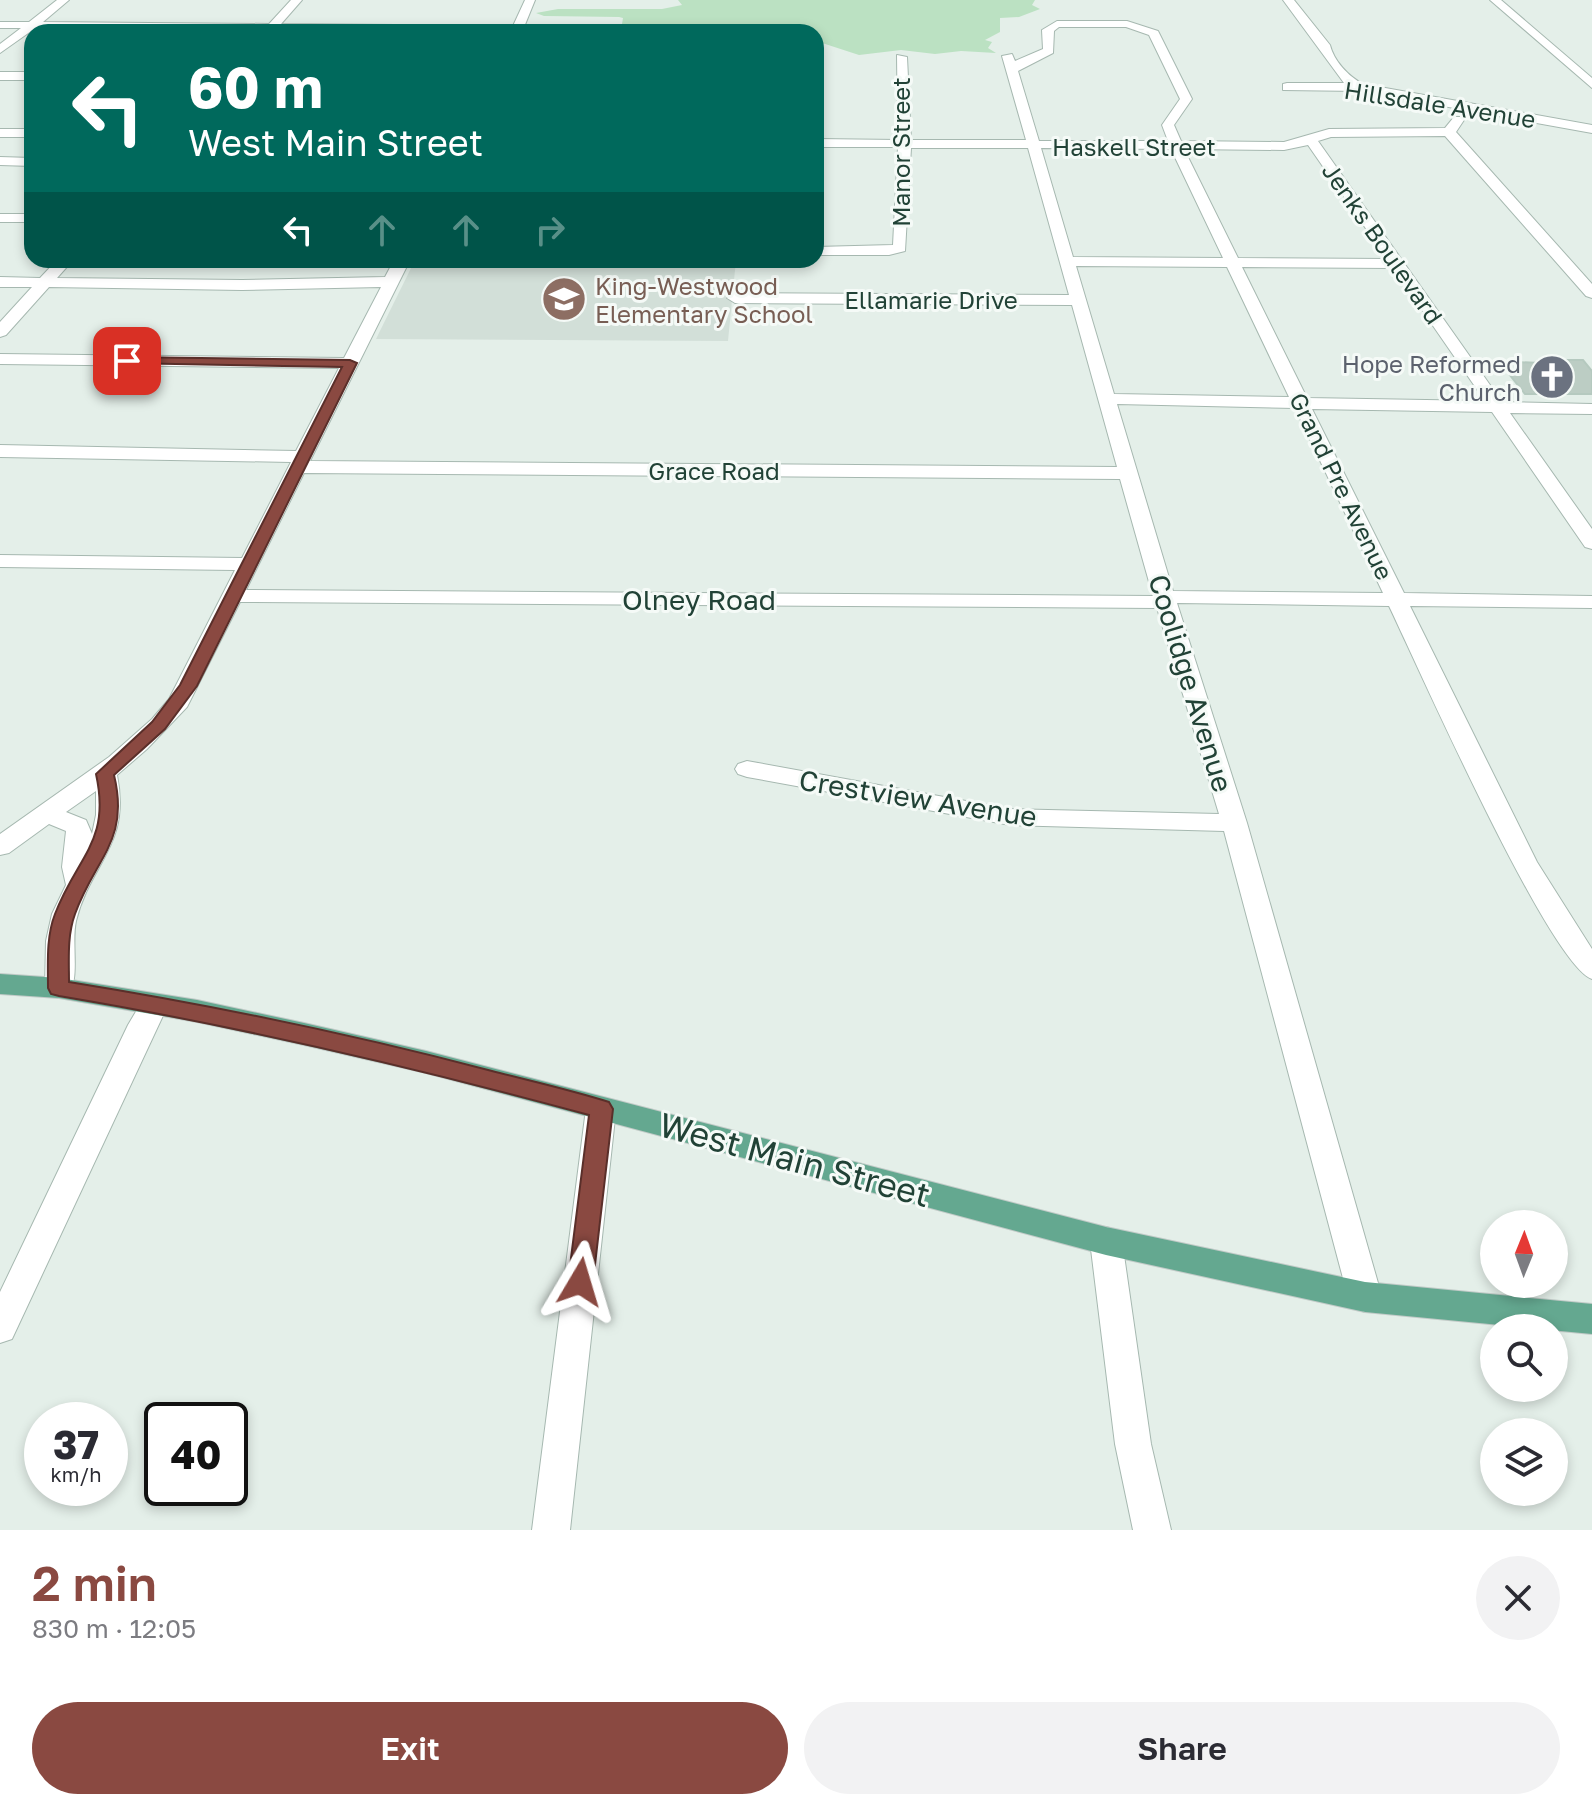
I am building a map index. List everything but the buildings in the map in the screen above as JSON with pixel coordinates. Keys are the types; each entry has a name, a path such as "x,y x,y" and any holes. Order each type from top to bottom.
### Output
{"main road":[{"name":"West Main Street","path":"0,984 59,988 197,1011 403,1056 1106,1241 1365,1297 1592,1319"}],"street":[{"path":"34,24 64,0"},
{"path":"275,24 297,0"},
{"path":"520,24 530,0"},
{"path":"1288,0 1326,47 1326,53 1347,80 1360,87"},
{"path":"1495,0 1592,84"},
{"name":"Coolidge Avenue","path":"1176,146 1168,125 1185,104 1183,92 1154,33 1143,27 1118,24 1053,25 1048,30 1049,51 1017,65 1010,64 1165,600 1234,823 1365,1297"},
{"path":"0,25 24,26"},
{"path":"0,50 24,31"},
{"name":"Manor Street","path":"824,251 889,251 900,248 905,144 901,57"},
{"path":"0,76 24,76"},
{"name":"Hillsdale Avenue","path":"1287,87 1360,87 1592,129"},
{"path":"1468,108 1449,132 1592,293"},
{"name":"Haskell Street","path":"824,143 1284,146 1329,133 1449,132"},
{"path":"0,133 24,133"},
{"name":"Jenks Boulevard","path":"1311,140 1592,543"},
{"name":"Grand Pre Avenue","path":"1176,146 1524,862 1563,929 1592,969"},
{"path":"0,161 24,162"},
{"path":"0,218 24,218"},
{"path":"1069,261 1398,264"},
{"path":"0,332 58,268"},
{"path":"0,847 105,774 159,726 179,702 398,268"},
{"path":"0,282 242,285 391,282"},
{"name":"Ellamarie Drive","path":"735,298 1079,300"},
{"path":"0,359 350,363"},
{"path":"1108,399 1592,409"},
{"name":"Grace Road","path":"0,451 301,462 1128,473"},
{"path":"0,561 248,564"},
{"name":"Olney Road","path":"233,596 1592,602"},
{"name":"Crestview Avenue","path":"747,769 985,814 1053,819 1234,823"},
{"path":"59,988 59,939 64,916 78,884 102,844 110,815 111,802 105,774"},
{"path":"49,814 77,826 80,834 73,864 78,884"},
{"path":"0,1328 135,1038 154,1005"},
{"path":"551,1530 601,1109"},
{"path":"1106,1241 1133,1444 1152,1530"}],"shaded area":[{"name":"King-Westwood Elementary School","path":"411,268 735,268 728,341 376,339"}],"green space":[{"path":"678,0 1035,0 1032,5 1040,9 1019,17 1000,18 1000,32 985,40 992,42 988,48 996,53 961,51 935,54 901,50 859,55 824,44 824,24 622,24 623,18 619,17 544,16 536,13 558,9 662,9 682,5"}],"place":[{"name":"King-Westwood Elementary School","path":"564,299"},
{"name":"Hope Reformed Church","path":"1552,377"}],"route":[{"path":"127,361 350,363 179,702 159,726 105,774 111,802 110,815 102,844 78,884 64,916 59,939 59,988 197,1011 304,1034 426,1062 601,1109 580,1282"}]}
